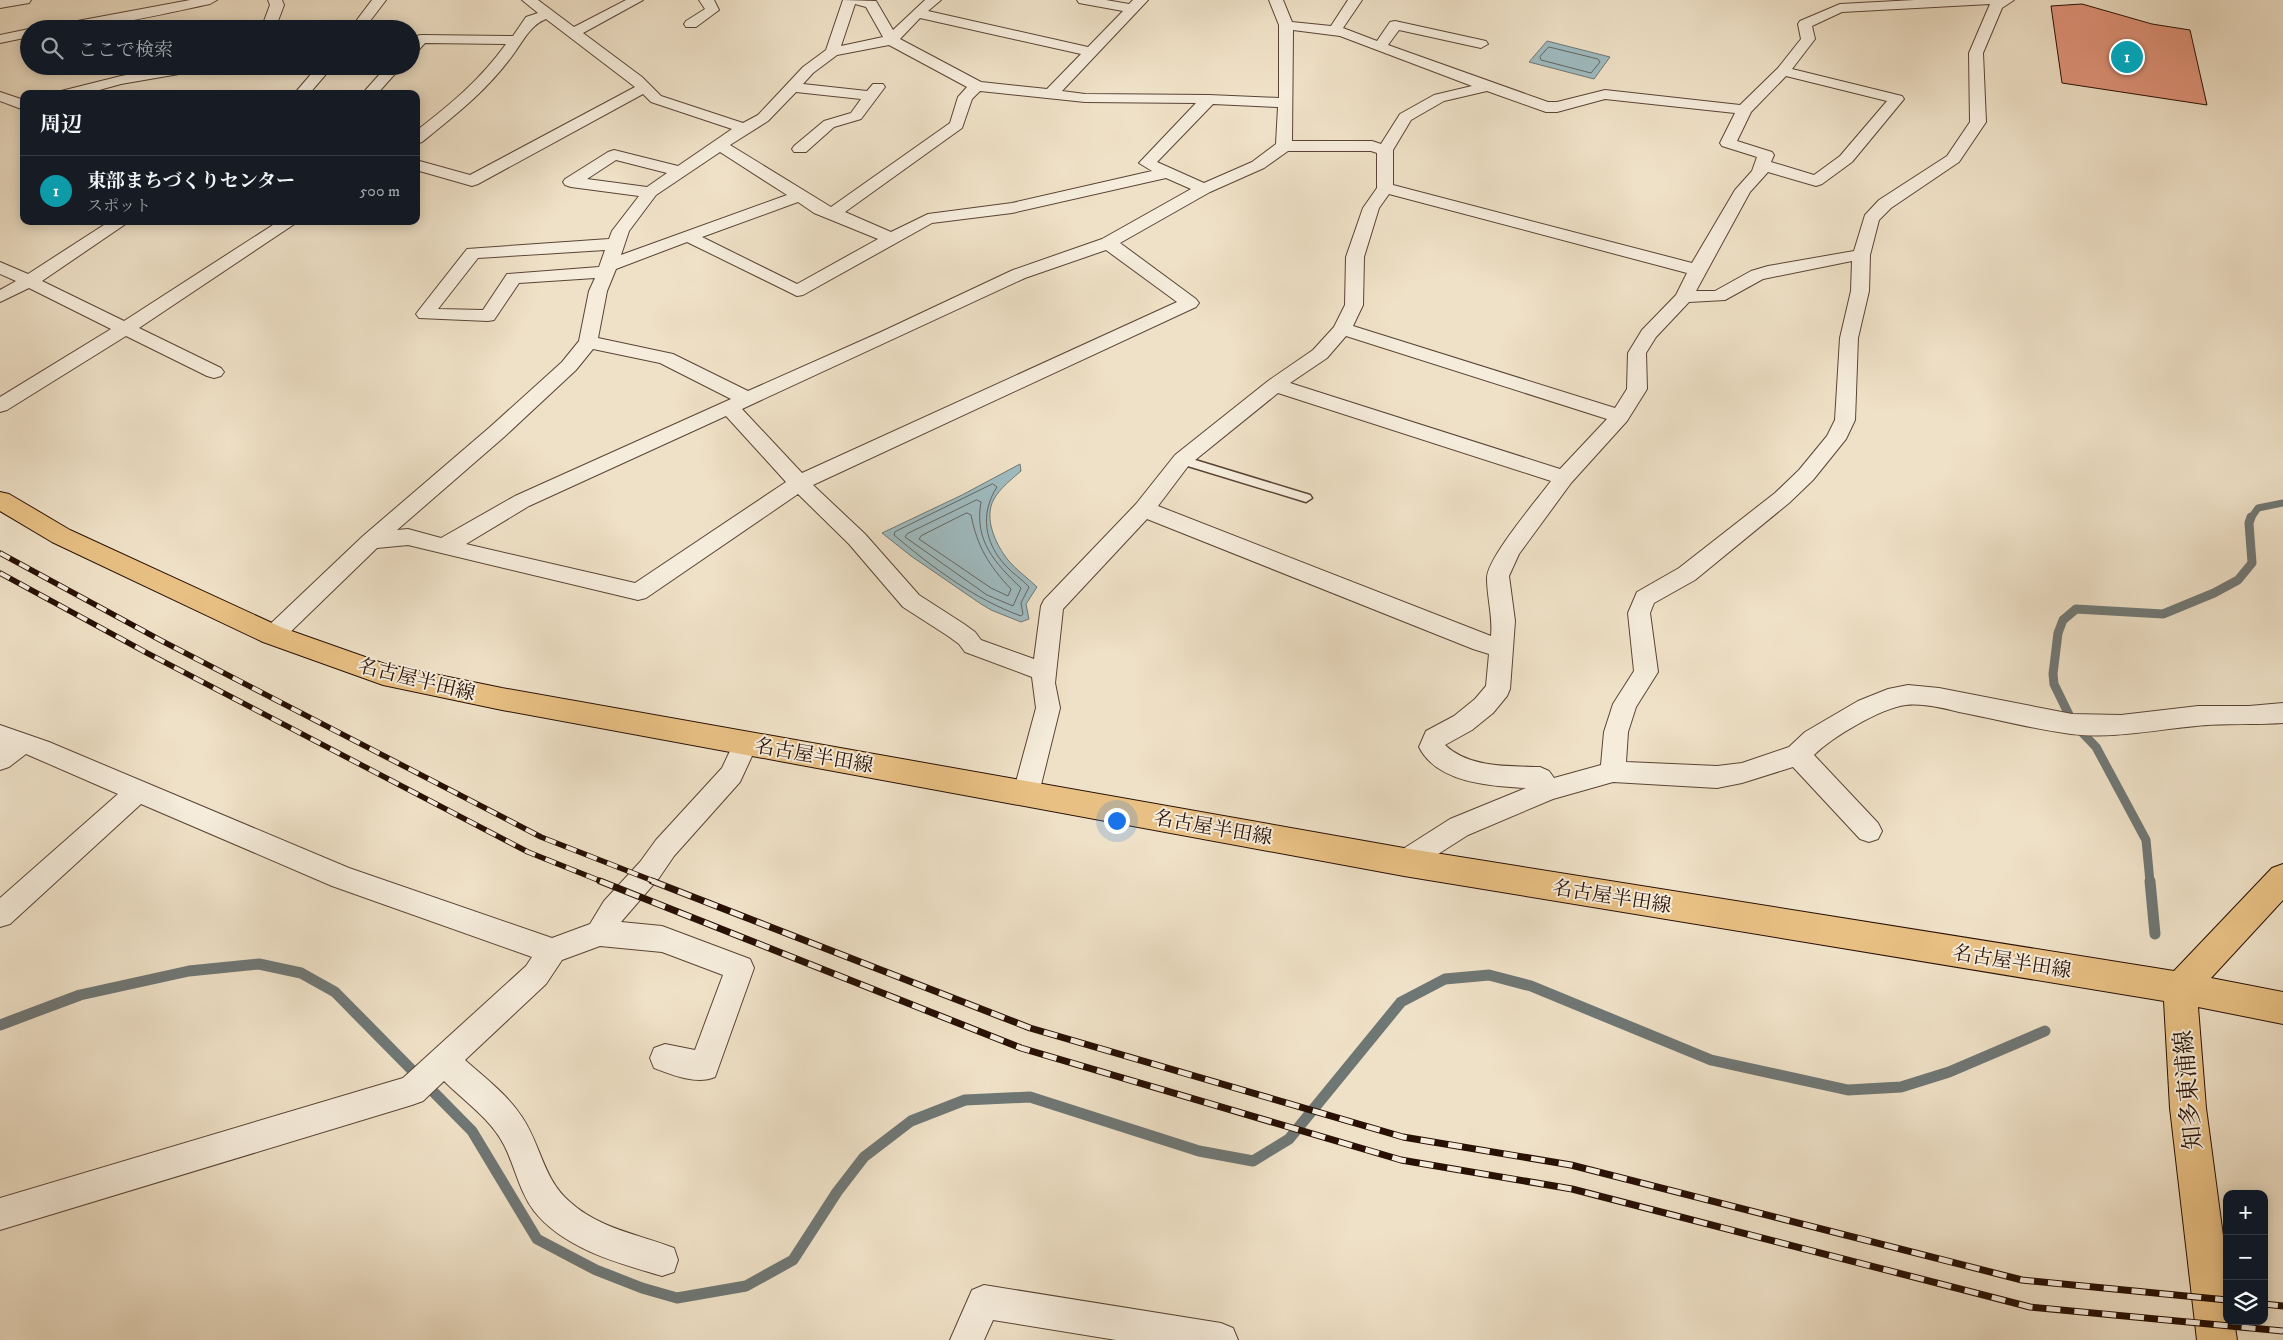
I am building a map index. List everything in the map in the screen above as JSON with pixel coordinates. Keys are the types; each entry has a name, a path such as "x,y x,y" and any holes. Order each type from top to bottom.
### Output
{"main road":[{"name":"名古屋半田線","path":"0,500 61,536 272,635 383,674 502,699 1404,862 2180,988 2283,1008"},
{"path":"2180,988 2283,878"},
{"name":"知多東浦線","path":"2180,988 2188,1108 2217,1340"}],"street":[{"path":"0,4 24,0"},
{"path":"134,20 210,0"},
{"path":"271,20 277,5 275,0"},
{"path":"364,20 379,0"},
{"path":"528,0 656,99 744,128"},
{"path":"572,33 636,0"},
{"path":"691,24 712,10 712,4 706,0"},
{"path":"832,52 850,0"},
{"path":"855,0 871,4 891,40 977,86 1085,98 1209,99 1286,103"},
{"path":"272,635 371,541 497,432 569,366 588,342 598,291 621,231 650,192 744,128 763,118 808,70 832,52 891,40 917,13 934,0"},
{"path":"1084,0 1137,5"},
{"path":"1276,0 1286,25 1284,146"},
{"path":"1335,30 1355,0"},
{"path":"1548,790 1540,778 1493,775 1462,767 1437,754 1431,747 1435,738 1463,723 1484,706 1498,689 1504,621 1498,576 1510,551 1564,478 1620,416 1637,389 1637,353 1649,334 1684,298 1697,270 1743,190 1763,165 1766,155 1728,142 1744,110 1783,70 1808,39 1805,24 1840,8 1993,0"},
{"path":"1613,772 1616,732 1626,704 1646,672 1639,613 1646,598 1687,574 1782,498 1806,475 1836,438 1845,420 1849,338 1860,292 1861,256 1871,219 1885,204 1953,159 1978,122 1976,53 1996,6 2007,0"},
{"path":"1050,94 1137,5"},
{"path":"917,13 1091,52"},
{"path":"420,136 467,99 500,63 531,20 547,14"},
{"path":"1286,25 1335,30 1546,106 1557,107 1605,94 1744,110"},
{"path":"1380,47 1395,25 1480,44"},
{"path":"0,39 20,35"},
{"path":"420,40 515,40"},
{"path":"1763,165 1816,181 1846,160 1897,99 1783,70"},
{"path":"76,90 116,75"},
{"path":"305,90 318,75"},
{"path":"373,90 387,75"},
{"path":"833,213 957,125 965,97 977,86"},
{"path":"1026,793 1048,708 1043,683 1052,606 1144,509 1182,460 1275,385 1320,354 1342,329 1354,305 1355,257 1371,208 1385,188 1385,150 1405,117 1439,98 1490,86"},
{"path":"794,87 875,92 856,116 829,124 800,149"},
{"path":"420,166 472,181 644,88"},
{"path":"0,96 20,104"},
{"path":"1204,189 1146,163 1209,99"},
{"path":"0,113 20,106"},
{"path":"720,145 820,209 892,239"},
{"path":"444,547 522,501 737,402 888,336 1019,274 1108,243 1204,189 1258,165 1284,146 1372,146 1385,150"},
{"path":"650,192 571,182 614,155 679,171"},
{"path":"688,236 797,291 928,219 1012,208 1165,173"},
{"path":"1385,188 1697,270"},
{"path":"616,244 473,253 425,314 488,316 513,278 608,269 688,236 800,196"},
{"path":"0,297 28,282 116,225"},
{"path":"0,406 124,329 285,225"},
{"path":"371,541 408,536 444,547 638,592 799,484 1190,304 1108,243"},
{"path":"1684,298 1719,296 1758,275 1774,270 1861,256"},
{"path":"0,267 214,372"},
{"path":"1342,329 1620,416"},
{"path":"588,342 666,358 737,402 799,484 857,539 912,601 967,638 973,646 1044,672"},
{"path":"1275,385 1564,478"},
{"path":"1144,509 1481,643 1502,648"},
{"path":"1404,862 1459,827 1548,790 1613,772 1717,777 1742,773 1798,755 1814,739 1866,708 1888,699 1908,695 1939,698 2072,724 2121,725 2198,716 2249,716 2283,713"},
{"path":"0,760 11,739 342,878 552,951"},
{"path":"600,933 606,917 644,877 660,858 665,848 731,775 746,743"},
{"path":"1798,755 1869,831"},
{"path":"0,915 138,791"},
{"path":"0,1214 412,1090 536,975 552,951 600,933 662,939 740,968 704,1068 665,1058"},
{"path":"439,1063 460,1077 500,1112 512,1129 536,1185 553,1210 578,1229 622,1248 662,1260"},
{"path":"967,1340 984,1302 1221,1340"}],"lane":[{"path":"1182,460 1306,498"}],"water":[{"path":"1547,41 1610,57 1594,79 1529,62"},
{"path":"1020,464 1021,471 1006,484 994,499 991,506 990,523 995,539 1008,560 1037,587 1026,604 1029,619 1021,622 981,604 911,556 882,533 962,495"}],"building":[{"path":"2082,4 2152,24 2190,30 2207,105 2062,83 2051,6"}],"waterway":[{"path":"2251,518 2258,508 2283,503"},
{"path":"2150,882 2146,840 2096,747 2073,723 2054,684 2053,674 2058,633 2063,620 2076,609 2163,614 2214,593 2238,580 2252,563 2249,523 2251,517"},
{"path":"2150,881 2155,934"},
{"path":"0,1025 80,995 189,971 259,964 301,973 335,992 472,1131 537,1239 596,1270 642,1288 677,1298 746,1286 793,1260 837,1192 864,1157 911,1121 965,1100 1030,1097 1199,1151 1253,1161 1289,1139 1401,1002 1445,979 1489,975 1531,986 1711,1060 1848,1090 1901,1087 1949,1072 2045,1031"}],"railway":[{"path":"0,553 162,641 541,837 656,882"},
{"path":"0,573 147,653 528,852 603,882"},
{"path":"600,881 1021,1048 1401,1160 1572,1189 2030,1307 2283,1331"},
{"path":"652,881 1030,1028 1403,1137 1571,1165 2022,1280 2223,1300"},
{"path":"2268,1304 2283,1306"}],"place":[{"name":"東部まちづくりセンター","path":"2127,57"}]}
